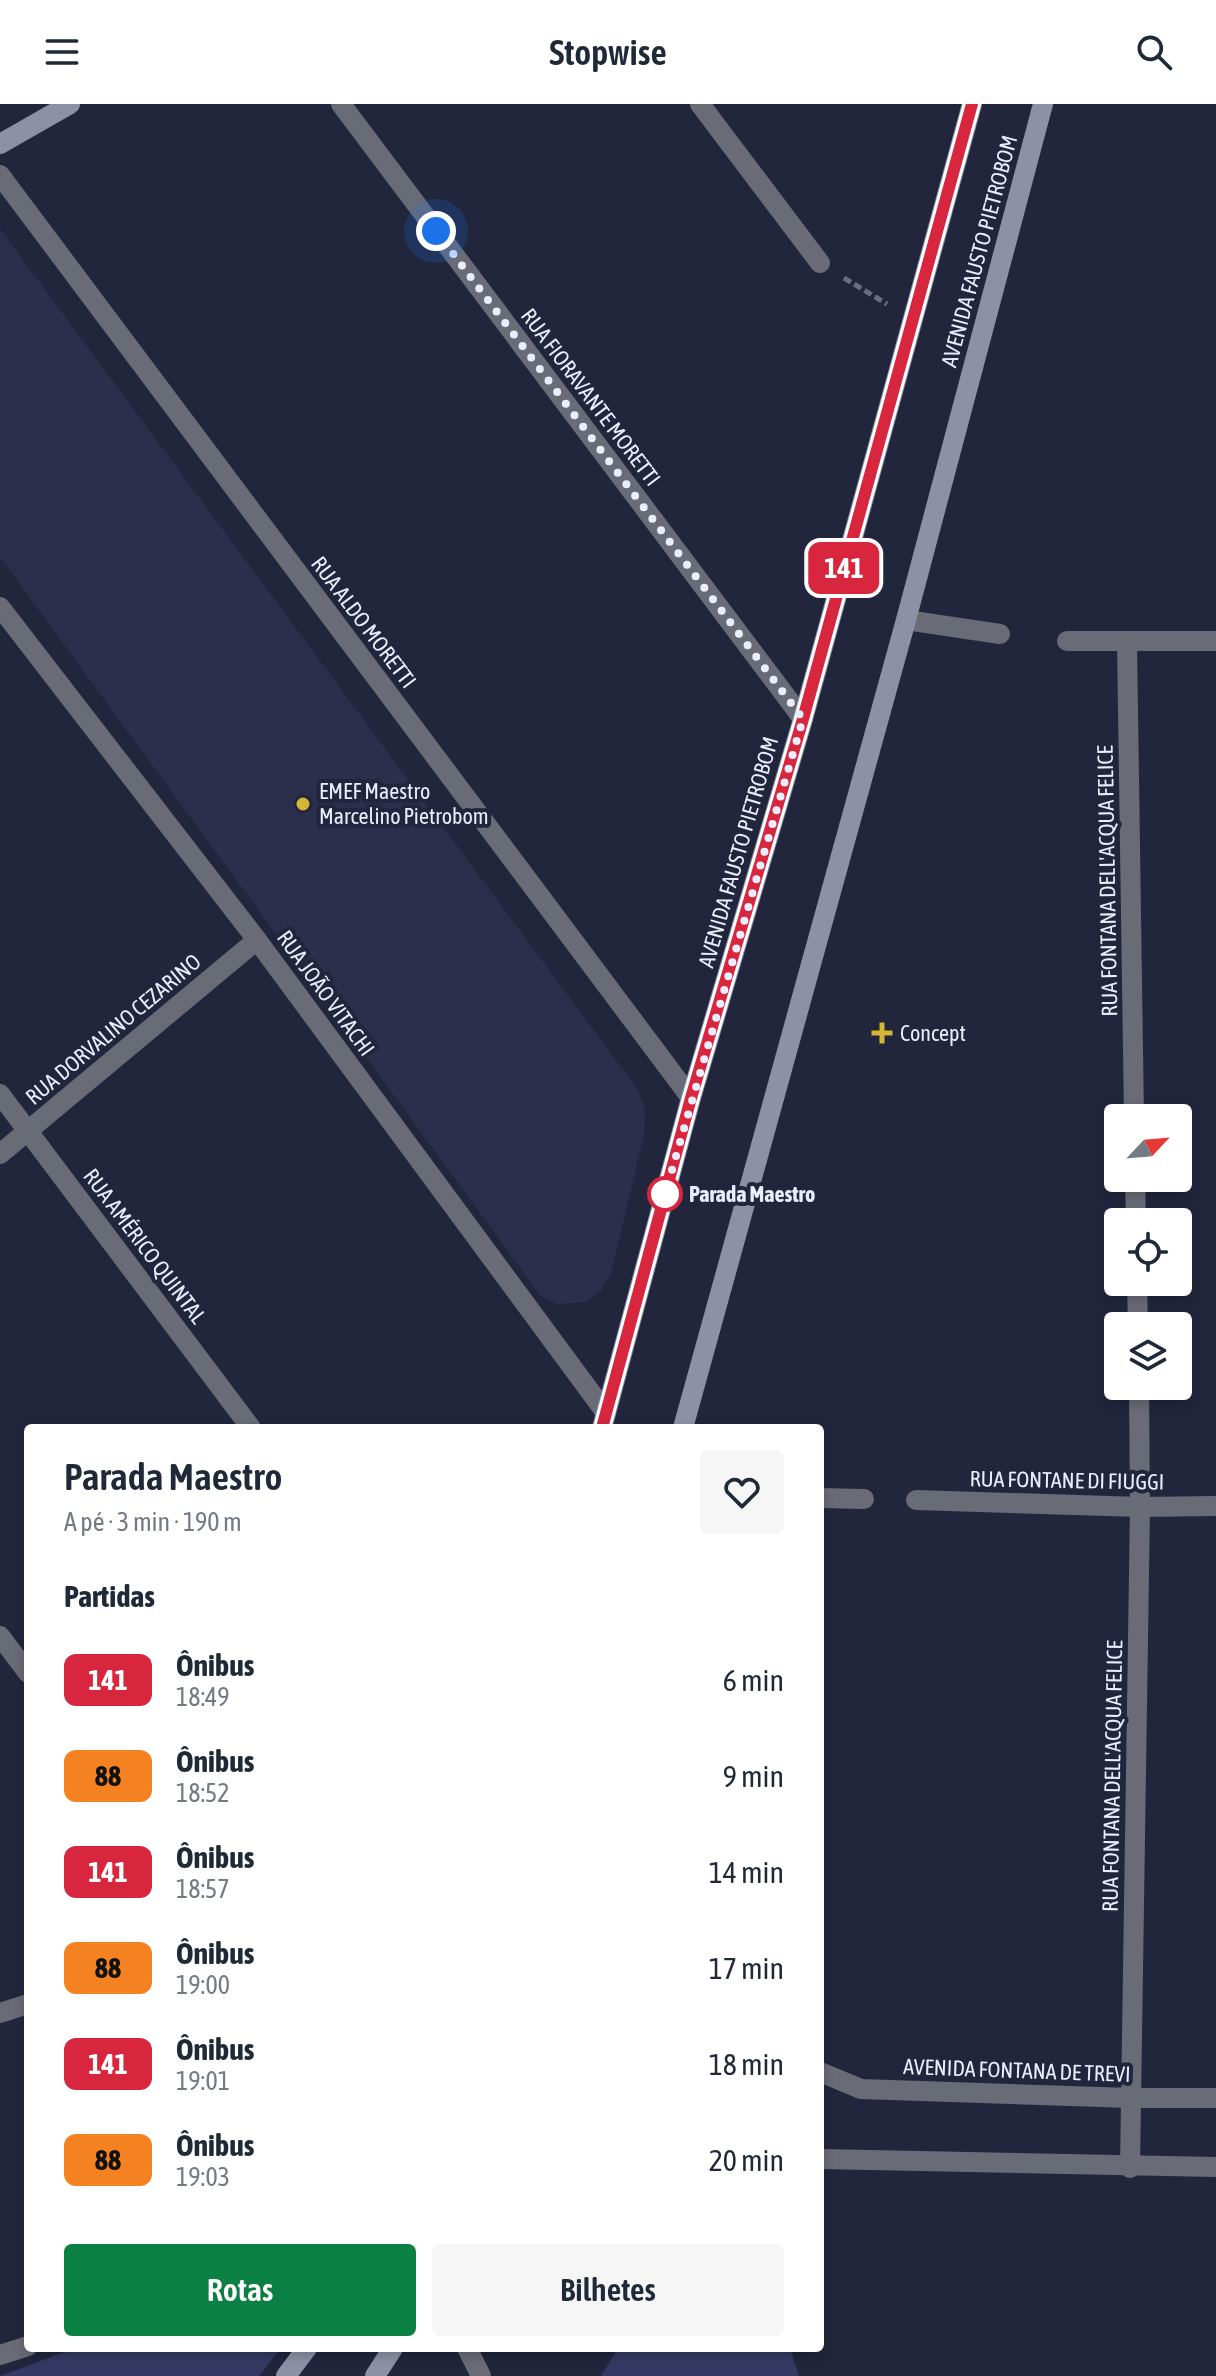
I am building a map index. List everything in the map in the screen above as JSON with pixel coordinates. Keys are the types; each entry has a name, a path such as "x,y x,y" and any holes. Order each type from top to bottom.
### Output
{"main road":[{"path":"0,144 70,104"},
{"name":"AVENIDA FAUSTO PIETROBOM","path":"604,1420 691,1098 803,719 972,104"},
{"name":"AVENIDA FAUSTO PIETROBOM","path":"684,1424 906,620 1043,104"},
{"path":"286,2376 304,2352"},
{"path":"375,2376 390,2352"}],"street":[{"name":"RUA FIORAVANTE MORETTI","path":"341,104 803,719"},
{"path":"700,104 820,263"},
{"name":"RUA ALDO MORETTI","path":"0,175 691,1098"},
{"name":"RUA JOÃO VITACHI","path":"0,607 257,940 604,1420"},
{"path":"906,620 1000,634"},
{"path":"1067,641 1216,641"},
{"name":"RUA FONTANA DELL'ACQUA FELICE","path":"1127,642 1134,1104"},
{"name":"RUA DORVALINO CEZARINO","path":"0,1154 257,940"},
{"name":"RUA AMÉRICO QUINTAL","path":"0,1094 248,1424"},
{"name":"RUA FONTANA DELL'ACQUA FELICE","path":"1130,2168 1139,1400"},
{"path":"824,1498 864,1499"},
{"name":"RUA FONTANE DI FIUGGI","path":"916,1500 1140,1507 1216,1506"},
{"path":"0,1636 24,1668"},
{"path":"0,2013 24,2005"},
{"name":"AVENIDA FONTANA DE TREVI","path":"824,2074 861,2089 1216,2098"},
{"path":"824,2159 1130,2168 1216,2167"},
{"path":"0,2355 24,2347"},
{"path":"469,2352 481,2376"}],"path":[{"path":"820,263 913,320"}],"shaded area":[{"name":"EMEF Maestro Marcelino Pietrobom","path":"0,229 638,1090 645,1110 644,1135 611,1273 601,1291 585,1302 557,1304 540,1295 0,557"},
{"path":"64,2352 278,2352 259,2376 0,2376"},
{"path":"616,2352 791,2352 799,2376 601,2376"}],"bus line":[{"name":"141","path":"603,1424 691,1098 803,719 972,104"}],"place":[{"name":"EMEF Maestro Marcelino Pietrobom","path":"303,804"},
{"name":"Concept","path":"882,1033"},
{"name":"Parada Maestro","path":"665,1194"}],"route":[{"path":"436,231 803,719 665,1194"}]}
